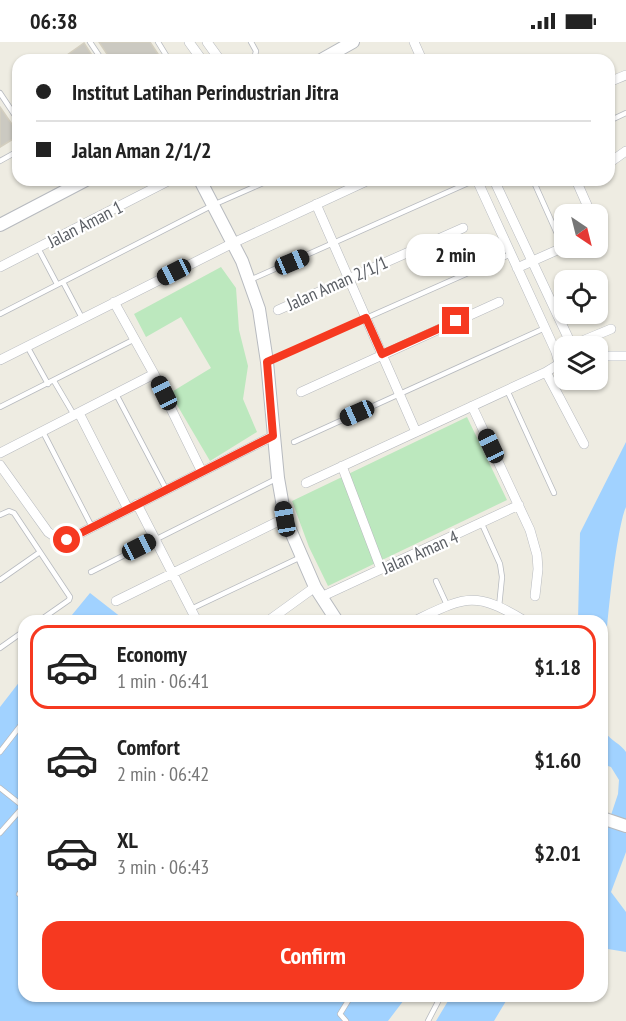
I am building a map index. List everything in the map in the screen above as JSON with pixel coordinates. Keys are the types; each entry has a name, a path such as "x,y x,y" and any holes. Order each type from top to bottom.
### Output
{"street":[{"path":"332,54 353,42"},
{"path":"0,225 75,186"},
{"name":"Jalan Aman 1","path":"0,267 158,186"},
{"path":"203,186 250,280 259,309 267,362 278,478 285,519 318,592 333,615"},
{"path":"0,360 349,186"},
{"path":"479,186 545,328 554,337"},
{"path":"497,186 552,305 561,336"},
{"path":"579,186 587,204"},
{"path":"316,204 416,432"},
{"name":"Jalan Aman 2/1/1","path":"278,310 463,228"},
{"path":"517,268 554,251"},
{"path":"114,302 154,374 201,470"},
{"path":"301,392 499,302"},
{"path":"593,336 610,328"},
{"path":"608,356 626,356"},
{"path":"306,483 554,367"},
{"path":"546,372 584,444"},
{"path":"0,453 154,374"},
{"path":"472,406 530,530 537,555 535,596"},
{"path":"77,414 128,509"},
{"path":"0,465 53,537 67,540 201,470 273,436"},
{"path":"342,466 381,569"},
{"path":"137,504 194,615"},
{"name":"Jalan Aman 4","path":"278,615 318,592 381,569 519,505"},
{"path":"116,601 285,519"},
{"path":"426,615 447,605 470,599 480,600 514,615"},
{"path":"608,820 626,826"}],"lane":[{"path":"0,93 12,111"},
{"path":"0,314 213,205 256,186"},
{"path":"250,280 462,186"},
{"path":"536,186 554,227"},
{"path":"38,248 82,318"},
{"path":"267,362 511,254"},
{"path":"294,442 545,328"},
{"path":"0,407 135,339"},
{"path":"27,346 48,384"},
{"path":"54,381 77,414"},
{"path":"507,390 554,493"},
{"path":"116,394 165,489"},
{"path":"43,432 92,527"},
{"path":"90,572 278,478"},
{"path":"0,515 9,511 14,513 70,597 48,615"},
{"path":"482,524 500,564 502,577 499,607"},
{"path":"0,580 40,552"},
{"path":"191,609 301,557"},
{"path":"436,581 447,605"},
{"path":"0,648 18,635"},
{"path":"0,752 18,729"},
{"path":"0,788 18,803"},
{"path":"0,833 18,813"},
{"path":"346,1021 340,1014 347,1002"},
{"path":"428,1021 438,1002"}],"green space":[{"path":"221,267 236,288 239,330 248,366 243,399 257,432 210,461 170,393 211,368 181,317 146,337 134,314"},
{"path":"467,417 507,500 328,586 309,547 292,501"}],"water":[{"path":"626,442 626,507 616,549 608,620 608,615 578,615 580,533"},
{"path":"90,593 118,615 72,615"},
{"path":"18,684 18,1002 402,1002 388,1021 0,1021 0,707"},
{"path":"608,736 626,752 626,852 611,892 626,912 626,952 608,949 608,824 618,794 619,780 608,766"},
{"path":"447,1002 505,1002 494,1021 436,1021"}],"building":[{"path":"99,42 150,42 158,54 107,54"},
{"path":"84,43 91,54 68,54"},
{"path":"0,107 12,124 12,140 0,147"}],"route":[{"path":"67,540 201,470 273,436 267,362 366,318 382,354 456,321"}]}
